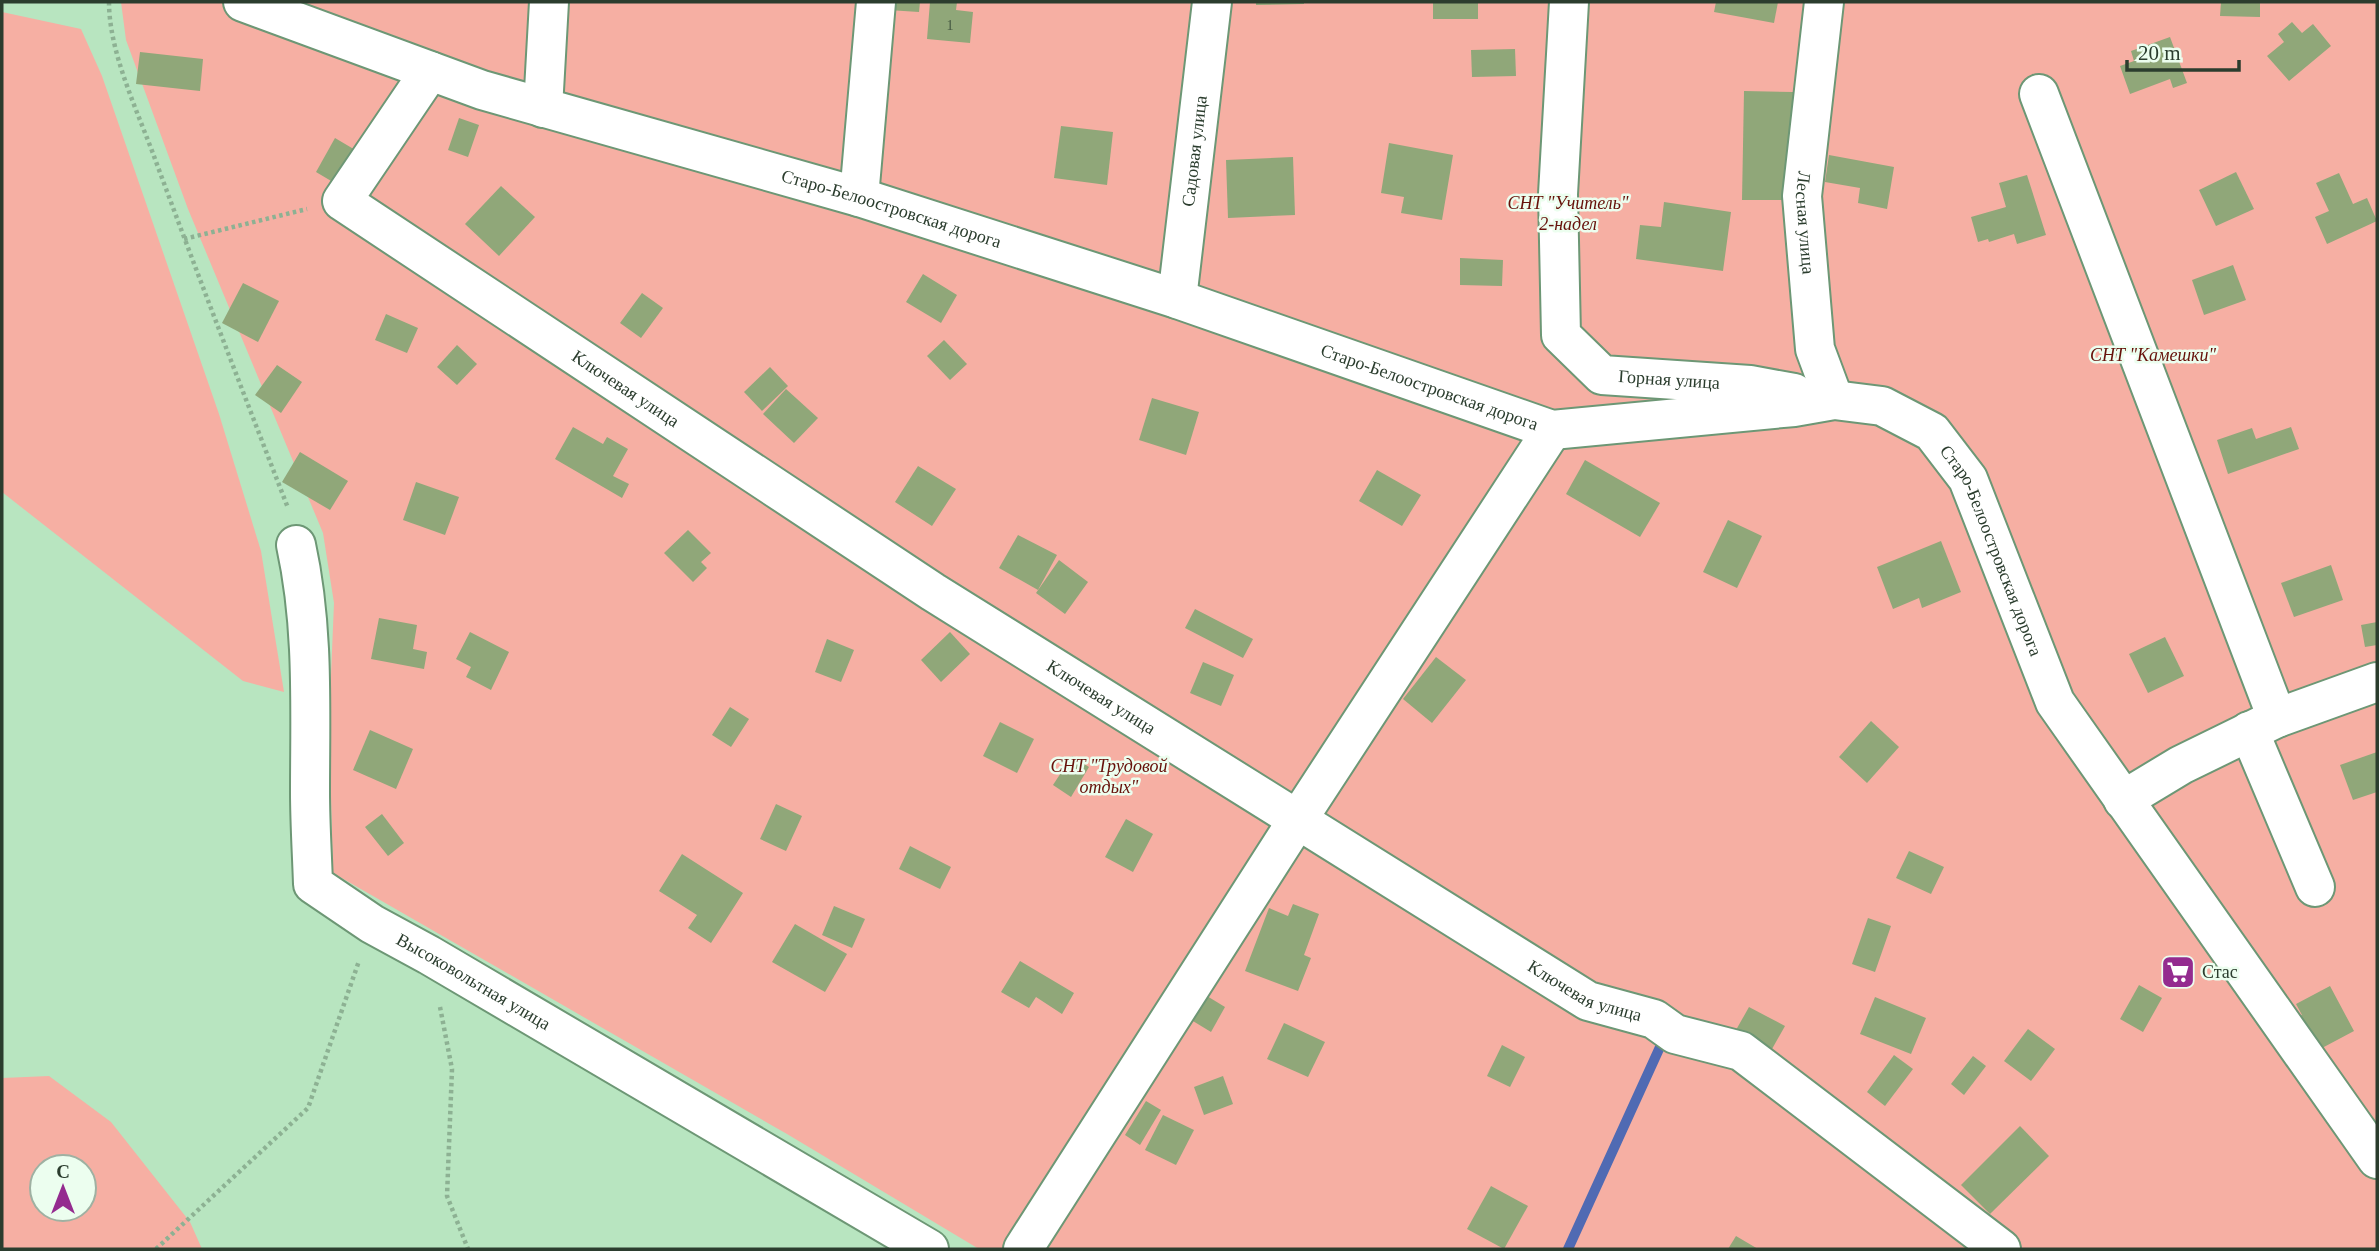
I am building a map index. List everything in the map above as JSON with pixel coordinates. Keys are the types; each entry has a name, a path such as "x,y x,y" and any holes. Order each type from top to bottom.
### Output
{"street":[{"name":"Старо-Белоостровская дорога","path":"243,2 482,90 859,197 1177,299 1552,430 1794,407 1834,400 1882,406 1932,432 1968,479 2055,702 2377,1159"},
{"path":"543,108 549,2"},
{"path":"859,197 876,2"},
{"name":"Садовая улица","path":"1177,299 1212,2"},
{"name":"Горная улица","path":"1569,2 1558,194 1561,335 1602,375 1750,385 1834,400"},
{"name":"Лесная улица","path":"1824,2 1802,196 1815,349 1834,400"},
{"path":"342,201 430,71"},
{"path":"2039,94 2263,724 2315,887"},
{"name":"Ключевая улица","path":"342,201 933,592 1588,1001 1741,1051 2001,1249"},
{"path":"1023,1249 1298,819 1552,430"},
{"name":"Высоковольтная улица","path":"296,545 304,580 312,660 310,795 313,884 372,924 929,1249"},
{"path":"2123,800 2181,765 2263,724 2377,681"}],"path":[{"path":"109,2 109,18 122,69 288,510 296,545"},
{"path":"184,239 342,201"},
{"path":"156,1249 308,1108 372,924"},
{"path":"429,955 452,1069 447,1196 468,1249"}],"green space":[{"name":"СНТ \"Трудовой отдых\"","path":"121,2 2377,2 2377,1249 979,1249 787,1134 333,873 329,723 334,603 323,533 188,209 126,40"},
{"path":"2,12 81,29 102,76 219,414 261,551 284,692 243,681 2,492"},
{"path":"49,1076 111,1122 190,1222 202,1249 2,1249 2,1078"}],"building":[{"path":"889,2 920,2 919,12 888,10"},
{"path":"930,2 957,2 956,10 973,12 970,43 927,39"},
{"path":"1256,2 1304,2 1304,4 1256,5"},
{"path":"1433,2 1478,2 1478,19 1433,19"},
{"path":"1716,2 1778,2 1774,23 1714,12"},
{"path":"2221,2 2260,2 2260,17 2220,16"},
{"path":"2292,22 2302,33 2313,24 2331,46 2289,81 2267,56 2284,42 2278,34"},
{"path":"2170,37 2187,83 2173,88 2170,79 2130,94 2120,66 2134,61 2131,51"},
{"path":"1515,49 1516,76 1472,77 1471,50"},
{"path":"140,52 203,59 200,91 136,84"},
{"path":"1744,91 1793,92 1791,200 1742,200"},
{"path":"459,118 479,125 468,157 448,150"},
{"path":"1061,126 1113,132 1107,185 1054,178"},
{"path":"335,138 362,154 343,188 316,172"},
{"path":"1389,143 1453,155 1442,220 1401,213 1404,197 1381,193"},
{"path":"1829,155 1894,167 1887,209 1858,203 1860,188 1825,182"},
{"path":"1293,157 1295,215 1228,218 1226,160"},
{"path":"2236,172 2254,209 2216,226 2199,190"},
{"path":"2339,173 2353,204 2367,198 2377,221 2327,244 2315,217 2329,211 2316,183"},
{"path":"2027,175 2046,235 2017,244 2014,234 1989,242 1988,239 1978,242 1971,217 2006,207 1999,183"},
{"path":"501,186 535,217 499,256 465,224"},
{"path":"1664,202 1731,212 1723,271 1636,259 1640,225 1661,227"},
{"path":"1460,258 1503,260 1502,286 1460,285"},
{"path":"2233,265 2246,300 2204,315 2192,280"},
{"path":"923,274 957,295 941,323 906,302"},
{"path":"243,283 279,301 258,342 222,323"},
{"path":"642,293 663,308 641,338 620,323"},
{"path":"386,314 418,328 407,353 375,340"},
{"path":"944,340 967,364 950,380 927,356"},
{"path":"457,345 477,364 457,385 437,367"},
{"path":"277,365 302,382 281,413 255,395"},
{"path":"770,367 788,386 762,411 744,392"},
{"path":"786,389 818,418 794,443 763,414"},
{"path":"1152,398 1199,412 1186,455 1139,440"},
{"path":"573,427 603,444 607,437 628,449 613,476 629,484 622,498 555,459"},
{"path":"2291,427 2299,449 2228,474 2217,440 2252,428 2256,439"},
{"path":"300,452 348,481 330,510 282,482"},
{"path":"1585,460 1660,503 1640,537 1566,494"},
{"path":"918,466 956,489 932,526 895,502"},
{"path":"1377,470 1421,495 1402,526 1359,501"},
{"path":"416,482 459,497 445,535 403,520"},
{"path":"1728,520 1762,536 1737,588 1703,572"},
{"path":"688,530 711,553 701,562 707,568 693,582 664,553"},
{"path":"1018,535 1057,555 1038,590 999,568"},
{"path":"1941,541 1961,592 1922,608 1919,598 1893,609 1877,567"},
{"path":"1059,560 1088,582 1065,614 1036,593"},
{"path":"2331,565 2343,600 2294,617 2281,583"},
{"path":"1195,609 1253,639 1243,658 1185,628"},
{"path":"379,618 417,625 413,649 427,652 424,669 371,659"},
{"path":"2377,622 2377,645 2365,647 2361,625"},
{"path":"470,632 509,652 491,690 466,677 471,667 456,659"},
{"path":"950,632 970,654 941,682 921,660"},
{"path":"2165,637 2184,676 2148,693 2129,654"},
{"path":"827,639 854,650 841,682 815,672"},
{"path":"1436,657 1466,680 1432,723 1403,699"},
{"path":"1203,662 1234,675 1221,706 1190,693"},
{"path":"730,707 749,719 731,747 712,735"},
{"path":"1871,721 1899,747 1867,783 1839,757"},
{"path":"1000,722 1034,739 1017,773 983,756"},
{"path":"370,730 413,749 396,789 353,770"},
{"path":"2377,752 2377,792 2353,800 2340,765"},
{"path":"1072,756 1089,767 1071,797 1053,785"},
{"path":"776,804 802,816 786,851 760,839"},
{"path":"382,814 404,843 388,856 365,827"},
{"path":"1126,819 1153,834 1133,872 1105,857"},
{"path":"910,846 951,867 940,889 899,869"},
{"path":"1909,851 1944,867 1931,894 1896,878"},
{"path":"682,854 743,893 711,943 688,928 697,915 659,891"},
{"path":"1293,904 1319,914 1304,955 1311,958 1298,991 1245,971 1269,908 1288,916"},
{"path":"834,906 865,919 852,948 822,935"},
{"path":"1868,918 1891,926 1875,972 1852,964"},
{"path":"795,924 847,954 825,992 772,962"},
{"path":"1020,961 1074,993 1062,1014 1036,997 1029,1008 1001,992"},
{"path":"2139,985 2162,998 2143,1032 2120,1019"},
{"path":"2330,986 2354,1031 2307,1056 2289,1021 2302,1015 2296,1004"},
{"path":"1202,993 1225,1007 1211,1032 1188,1018"},
{"path":"1875,997 1926,1018 1911,1054 1860,1034"},
{"path":"1749,1007 1785,1026 1772,1049 1736,1030"},
{"path":"1284,1023 1325,1042 1308,1077 1267,1059"},
{"path":"2028,1029 2055,1049 2031,1081 2004,1061"},
{"path":"1502,1045 1525,1057 1510,1087 1487,1076"},
{"path":"1894,1055 1913,1069 1885,1106 1867,1092"},
{"path":"1973,1056 1986,1066 1964,1095 1951,1084"},
{"path":"1223,1076 1233,1104 1204,1115 1194,1087"},
{"path":"1146,1101 1161,1110 1140,1145 1125,1135"},
{"path":"1163,1115 1194,1130 1176,1165 1145,1150"},
{"path":"2020,1126 2049,1156 1990,1214 1961,1185"},
{"path":"1491,1186 1528,1206 1504,1249 1467,1229"},
{"path":"1736,1236 1758,1249 1728,1249"}],"waterway":[{"path":"1568,1249 1665,1036"}],"place":[{"name":"Стас","path":"2178,972"}],"park label":[{"name":"СНТ \"Учитель\" 2-надел","path":"1568,213"},
{"name":"СНТ \"Камешки\"","path":"2153,355"}]}
